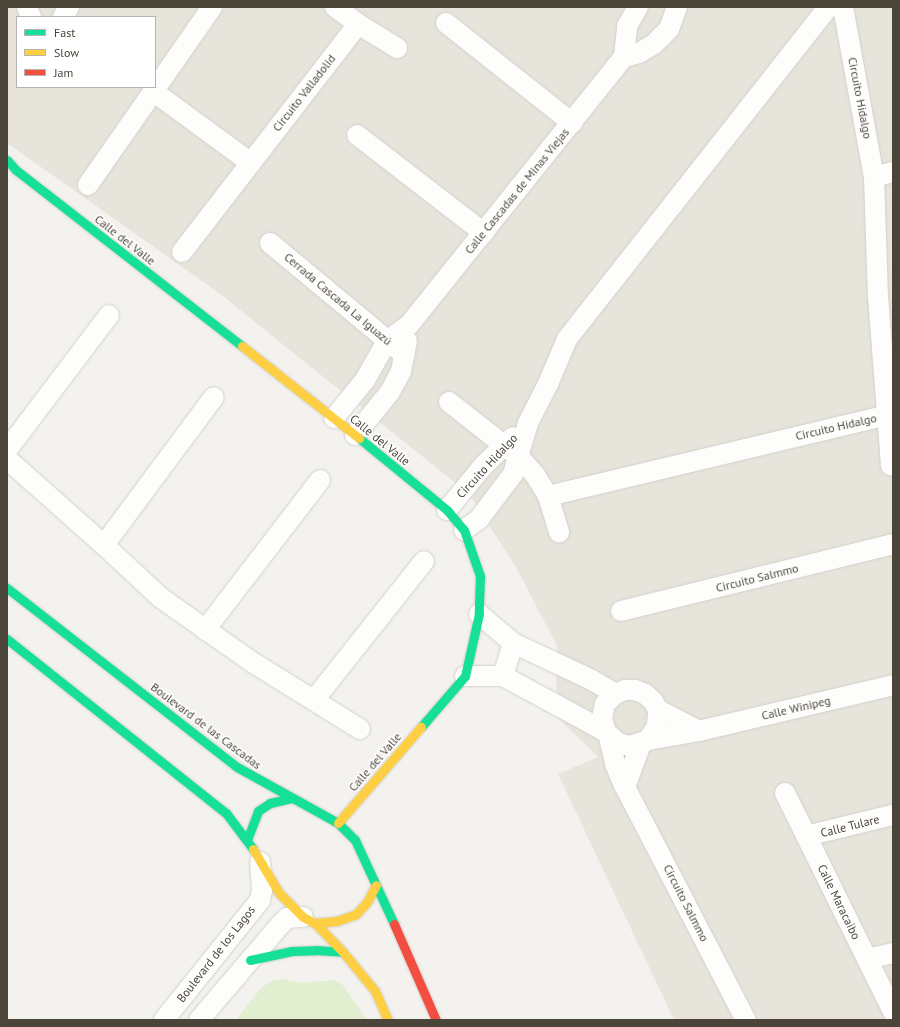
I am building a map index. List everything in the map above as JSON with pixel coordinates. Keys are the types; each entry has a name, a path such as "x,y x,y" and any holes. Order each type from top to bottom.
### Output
{"main road":[{"name":"Calle del Valle","path":"7,160 22,175 355,435 446,510 464,530 480,576 479,614 466,676 338,823"},
{"name":"Boulevard de las Cascadas","path":"7,588 237,767 338,823 354,840 363,855 436,1020"},
{"path":"7,639 226,813 247,840 279,892 343,952 375,991 388,1020"},
{"path":"247,840 258,811 270,803 291,798"},
{"path":"309,920 337,921 356,914 367,902 376,885"},
{"path":"250,960 292,951 316,950 343,952"}],"street":[{"path":"64,16 69,7"},
{"path":"88,185 212,7"},
{"path":"335,7 358,24 397,48"},
{"path":"638,7 627,26 624,57 639,53 654,44 669,29 677,7"},
{"name":"Circuito Hidalgo","path":"446,510 484,465 511,451 528,423 548,384 567,339 828,7"},
{"name":"Circuito Hidalgo","path":"548,496 887,415 884,174 843,7"},
{"path":"446,23 572,122"},
{"name":"Circuito Valladolid","path":"182,252 358,24"},
{"name":"Calle Cascadas de Minas Viejas","path":"334,418 365,380 387,341 409,325 624,57"},
{"path":"154,92 250,163"},
{"path":"357,135 484,233"},
{"name":"Cerrada Cascada La Iguazú","path":"270,243 387,341 406,355"},
{"path":"7,450 109,315"},
{"path":"355,435 390,392 406,355 409,325"},
{"path":"104,545 214,397"},
{"path":"449,402 511,451 535,475 548,496 559,532"},
{"path":"887,415 891,466"},
{"name":"Circuito Hidalgo","path":"464,530 479,519 513,474 511,451"},
{"path":"7,459 161,598 252,662 360,729"},
{"path":"205,630 320,480"},
{"name":"Circuito Salmmo","path":"621,611 893,544"},
{"path":"314,700 424,561"},
{"path":"479,614 513,643 592,680 615,694"},
{"path":"503,676 513,643"},
{"path":"466,676 503,676 607,734 618,744 630,746 645,742"},
{"name":"Calle Winipeg","path":"645,742 893,685"},
{"path":"607,734 602,718 605,704 615,694 625,690 635,690 649,697 658,710 699,730"},
{"path":"625,787 645,742 658,726 658,710"},
{"name":"Circuito Salmmo","path":"607,734 615,764 625,787 746,1020"},
{"name":"Calle Maracaibo","path":"785,793 893,1012"},
{"name":"Calle Tulare","path":"806,836 893,815"},
{"name":"Boulevard de los Lagos","path":"164,1020 260,900 262,890 260,862"},
{"path":"199,1020 287,918 309,920"},
{"path":"867,959 893,952"}],"shaded area":[{"path":"7,7 893,7 893,1020 674,1020 558,774 598,757 556,716 557,646 517,569 469,494 219,293 7,143"}],"green space":[{"path":"282,979 303,983 334,980 342,984 367,1020 236,1020 261,988 271,981"}],"traffic: fast":[{"path":"7,160 16,170 242,346"},
{"path":"359,438 447,510 464,530 480,576 479,614 465,676 421,727"},
{"path":"7,588 237,767 338,823 355,840 394,924"},
{"path":"7,639 226,813 253,849"},
{"path":"247,840 258,811 270,803 291,798"},
{"path":"250,960 292,951 316,950 343,952"}],"traffic: slow":[{"path":"242,346 359,438"},
{"path":"338,823 421,727"},
{"path":"253,849 279,893 303,917 315,923 343,952 375,991 388,1020"},
{"path":"315,923 337,921 356,914 367,902 376,885"}],"traffic: jam":[{"path":"394,924 436,1020"}]}
